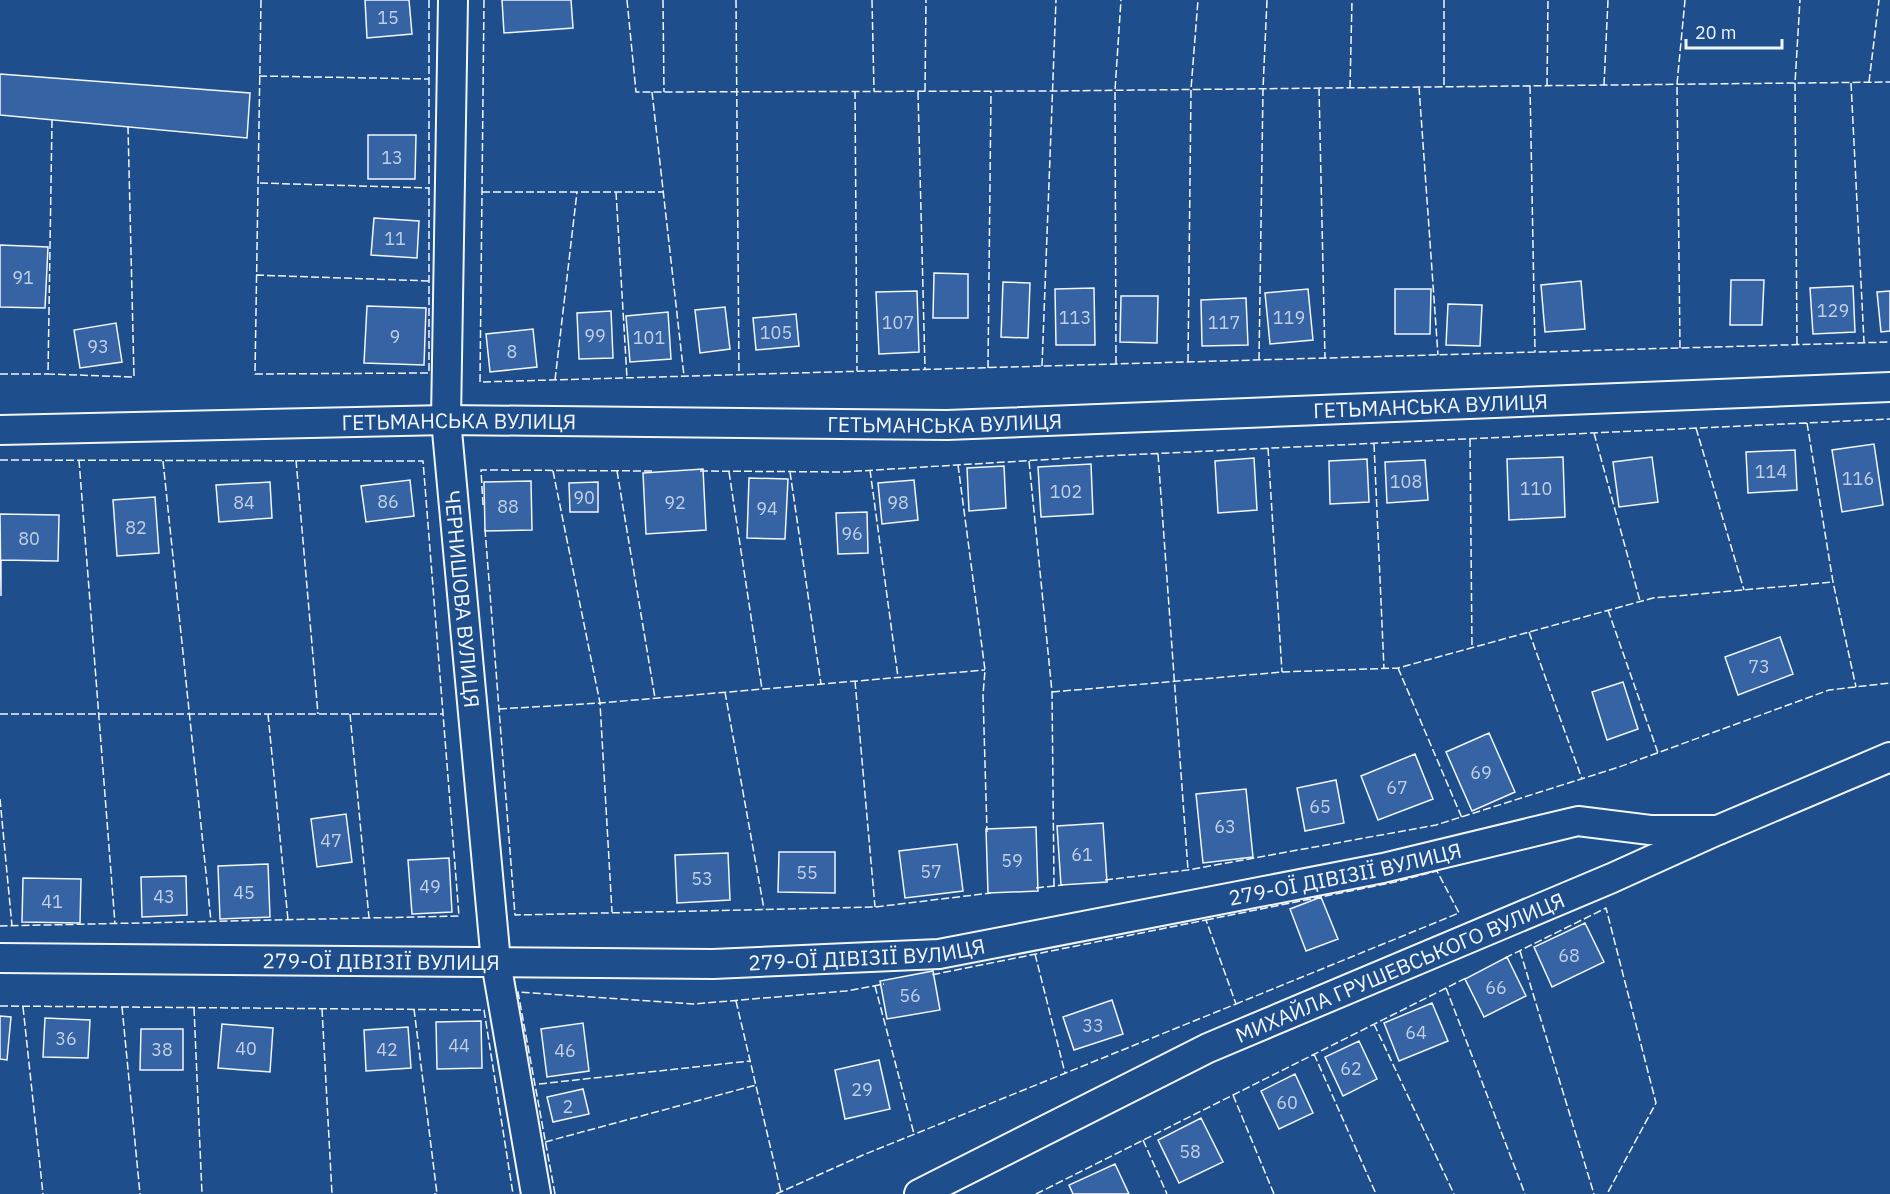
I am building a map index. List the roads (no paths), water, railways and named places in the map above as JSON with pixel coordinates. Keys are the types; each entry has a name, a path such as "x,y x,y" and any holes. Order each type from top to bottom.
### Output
{"street":[{"name":"ЧЕРНИШОВА ВУЛИЦЯ","path":"453,0 446,420 496,962 536,1194"},
{"name":"ГЕТЬМАНСЬКА ВУЛИЦЯ","path":"0,429 446,420 947,425 1890,387"},
{"name":"МИХАЙЛА ГРУШЕВСЬКОГО ВУЛИЦЯ","path":"919,1194 1208,1048 1612,878 1890,757"},
{"name":"279-ОЇ ДІВІЗІЇ ВУЛИЦЯ","path":"0,958 713,964 939,954 1383,868 1578,821 1650,831 1718,830"}]}
